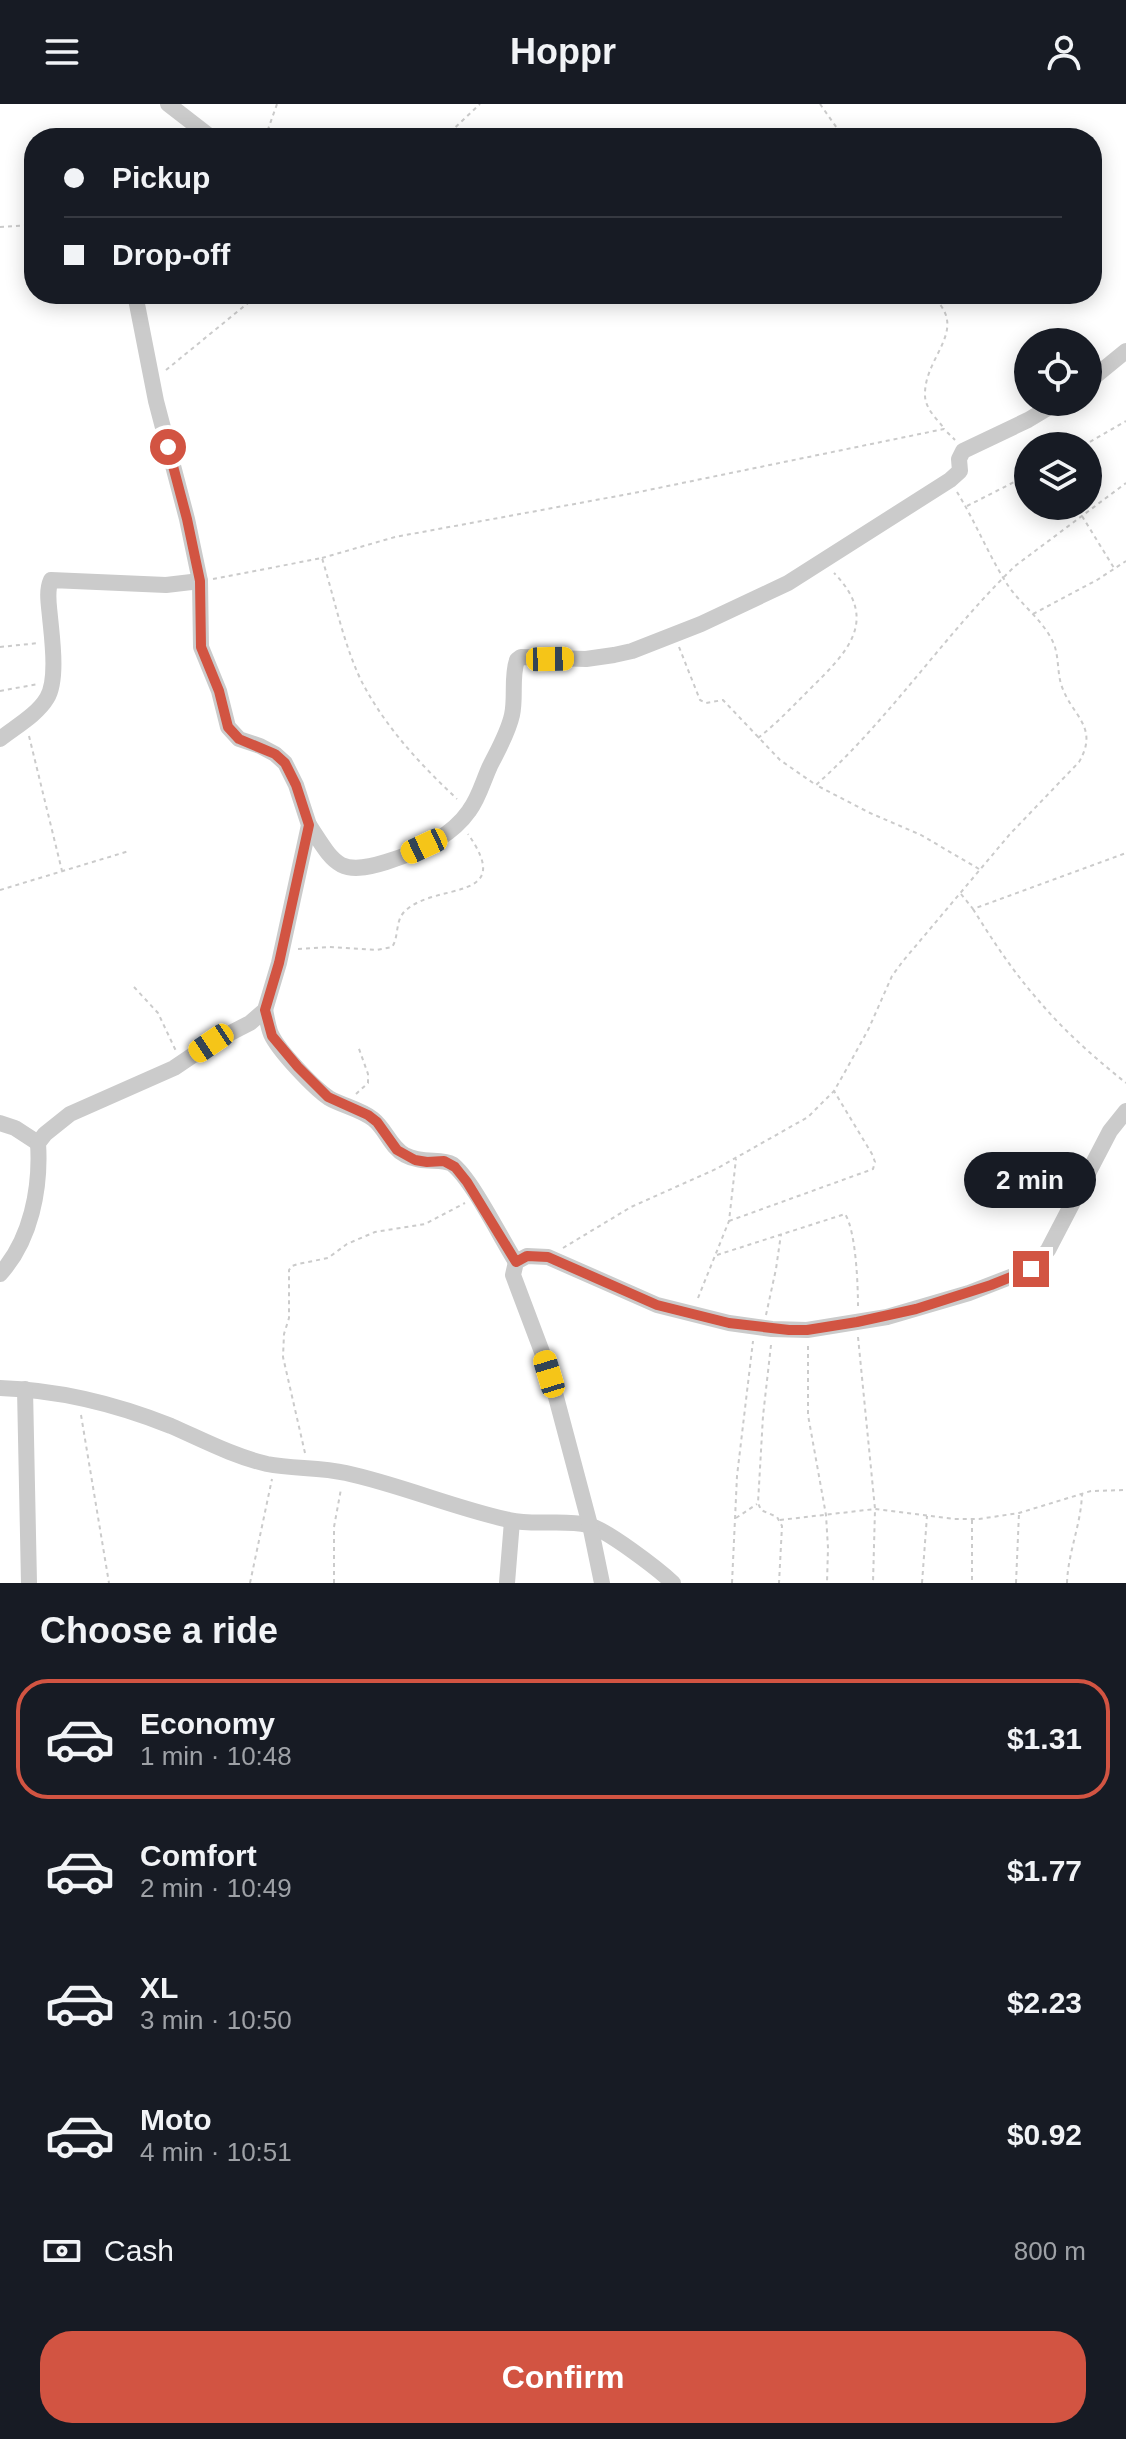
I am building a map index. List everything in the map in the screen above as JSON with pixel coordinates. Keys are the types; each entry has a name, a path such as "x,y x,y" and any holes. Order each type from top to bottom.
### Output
{"street":[{"path":"168,104 199,128"},
{"path":"137,304 200,581 201,647 219,691 228,727 239,739 268,750 285,763 309,825 331,856 350,869 373,866 400,857 424,846 464,817 511,717 517,660 521,657 586,659 614,655 674,635 752,602 823,562 950,480 958,474 963,451 1035,416"},
{"path":"1102,371 1126,351"},
{"path":"0,739 42,705 49,695 52,682 51,580 166,585 200,581"},
{"path":"309,825 265,1010 272,1036 316,1087 328,1097 368,1115 377,1122 397,1150 427,1162 449,1162 476,1196 516,1262 513,1275 542,1352 590,1525 602,1583"},
{"path":"0,1274 20,1245 35,1200 40,1169 38,1143 45,1134 70,1114 154,1078 250,1023 265,1010"},
{"path":"516,1262 527,1256 548,1257 634,1297 693,1315 763,1328 807,1330 916,1309 999,1283 1031,1269 1048,1250 1110,1131 1126,1111"},
{"path":"0,1123 15,1128 38,1143"},
{"path":"0,1388 78,1397 128,1410 225,1451 274,1465 346,1473 512,1521 590,1525 628,1548 673,1583"},
{"path":"25,1389 29,1583"},
{"path":"507,1583 512,1521"}],"path":[{"path":"269,128 277,104"},
{"path":"455,128 480,104"},
{"path":"821,104 837,128"},
{"path":"0,227 24,226"},
{"path":"152,380 247,304"},
{"path":"942,304 948,324 924,395 926,405 963,451"},
{"path":"1102,435 1126,421"},
{"path":"200,581 322,558 395,537 661,488 944,429"},
{"path":"548,1257 631,1207 736,1158 808,1117 834,1091 859,1049 892,976 1010,834 1079,762 1087,742 1085,725 1060,681 1053,641 1003,577 950,480"},
{"path":"966,507 1014,482"},
{"path":"1102,501 1126,483"},
{"path":"816,785 879,722 1003,577 1077,520"},
{"path":"1084,520 1114,569"},
{"path":"281,951 329,947 376,950 392,947 399,921 406,910 440,895 466,889 477,883 482,875 479,851 464,817 397,737 364,685 352,658 322,558"},
{"path":"1032,615 1126,561"},
{"path":"758,738 848,649 854,636 857,621 854,604 838,578 823,562"},
{"path":"674,635 700,700 706,703 720,698 723,700 780,760 816,785 921,835 980,869"},
{"path":"0,647 52,642"},
{"path":"0,691 52,682"},
{"path":"25,719 62,871"},
{"path":"0,890 129,851"},
{"path":"973,909 1126,853"},
{"path":"960,893 1040,1004 1126,1083"},
{"path":"134,987 158,1013 182,1062"},
{"path":"342,1104 368,1083 358,1046"},
{"path":"729,1221 873,1169 875,1162 872,1154 834,1091"},
{"path":"693,1315 729,1221 736,1158"},
{"path":"307,1467 283,1357 290,1302 289,1270 298,1264 328,1258 347,1244 375,1232 425,1224 454,1211 476,1196"},
{"path":"717,1255 838,1215 847,1215 857,1280 857,1322 875,1509 873,1583"},
{"path":"732,1583 737,1476 781,1234"},
{"path":"763,1328 763,1416 758,1503 761,1510 780,1520 875,1509 972,1519 1019,1513 1091,1491 1126,1490"},
{"path":"807,1330 808,1415 826,1515 827,1583"},
{"path":"78,1397 109,1583"},
{"path":"250,1583 274,1465"},
{"path":"334,1583 334,1527 346,1473"},
{"path":"1067,1583 1082,1494"},
{"path":"734,1519 758,1503"},
{"path":"1016,1583 1019,1513"},
{"path":"922,1583 927,1516"},
{"path":"972,1519 972,1583"},
{"path":"779,1583 780,1520"}],"route":[{"path":"168,447 200,581 201,647 219,691 228,727 239,739 260,746 285,763 309,825 279,963 265,1010 272,1036 316,1087 328,1097 368,1115 377,1122 397,1150 405,1155 427,1162 449,1162 455,1167 516,1262 527,1256 548,1257 634,1297 683,1313 755,1327 807,1330 887,1317 991,1285 1031,1269"}]}
